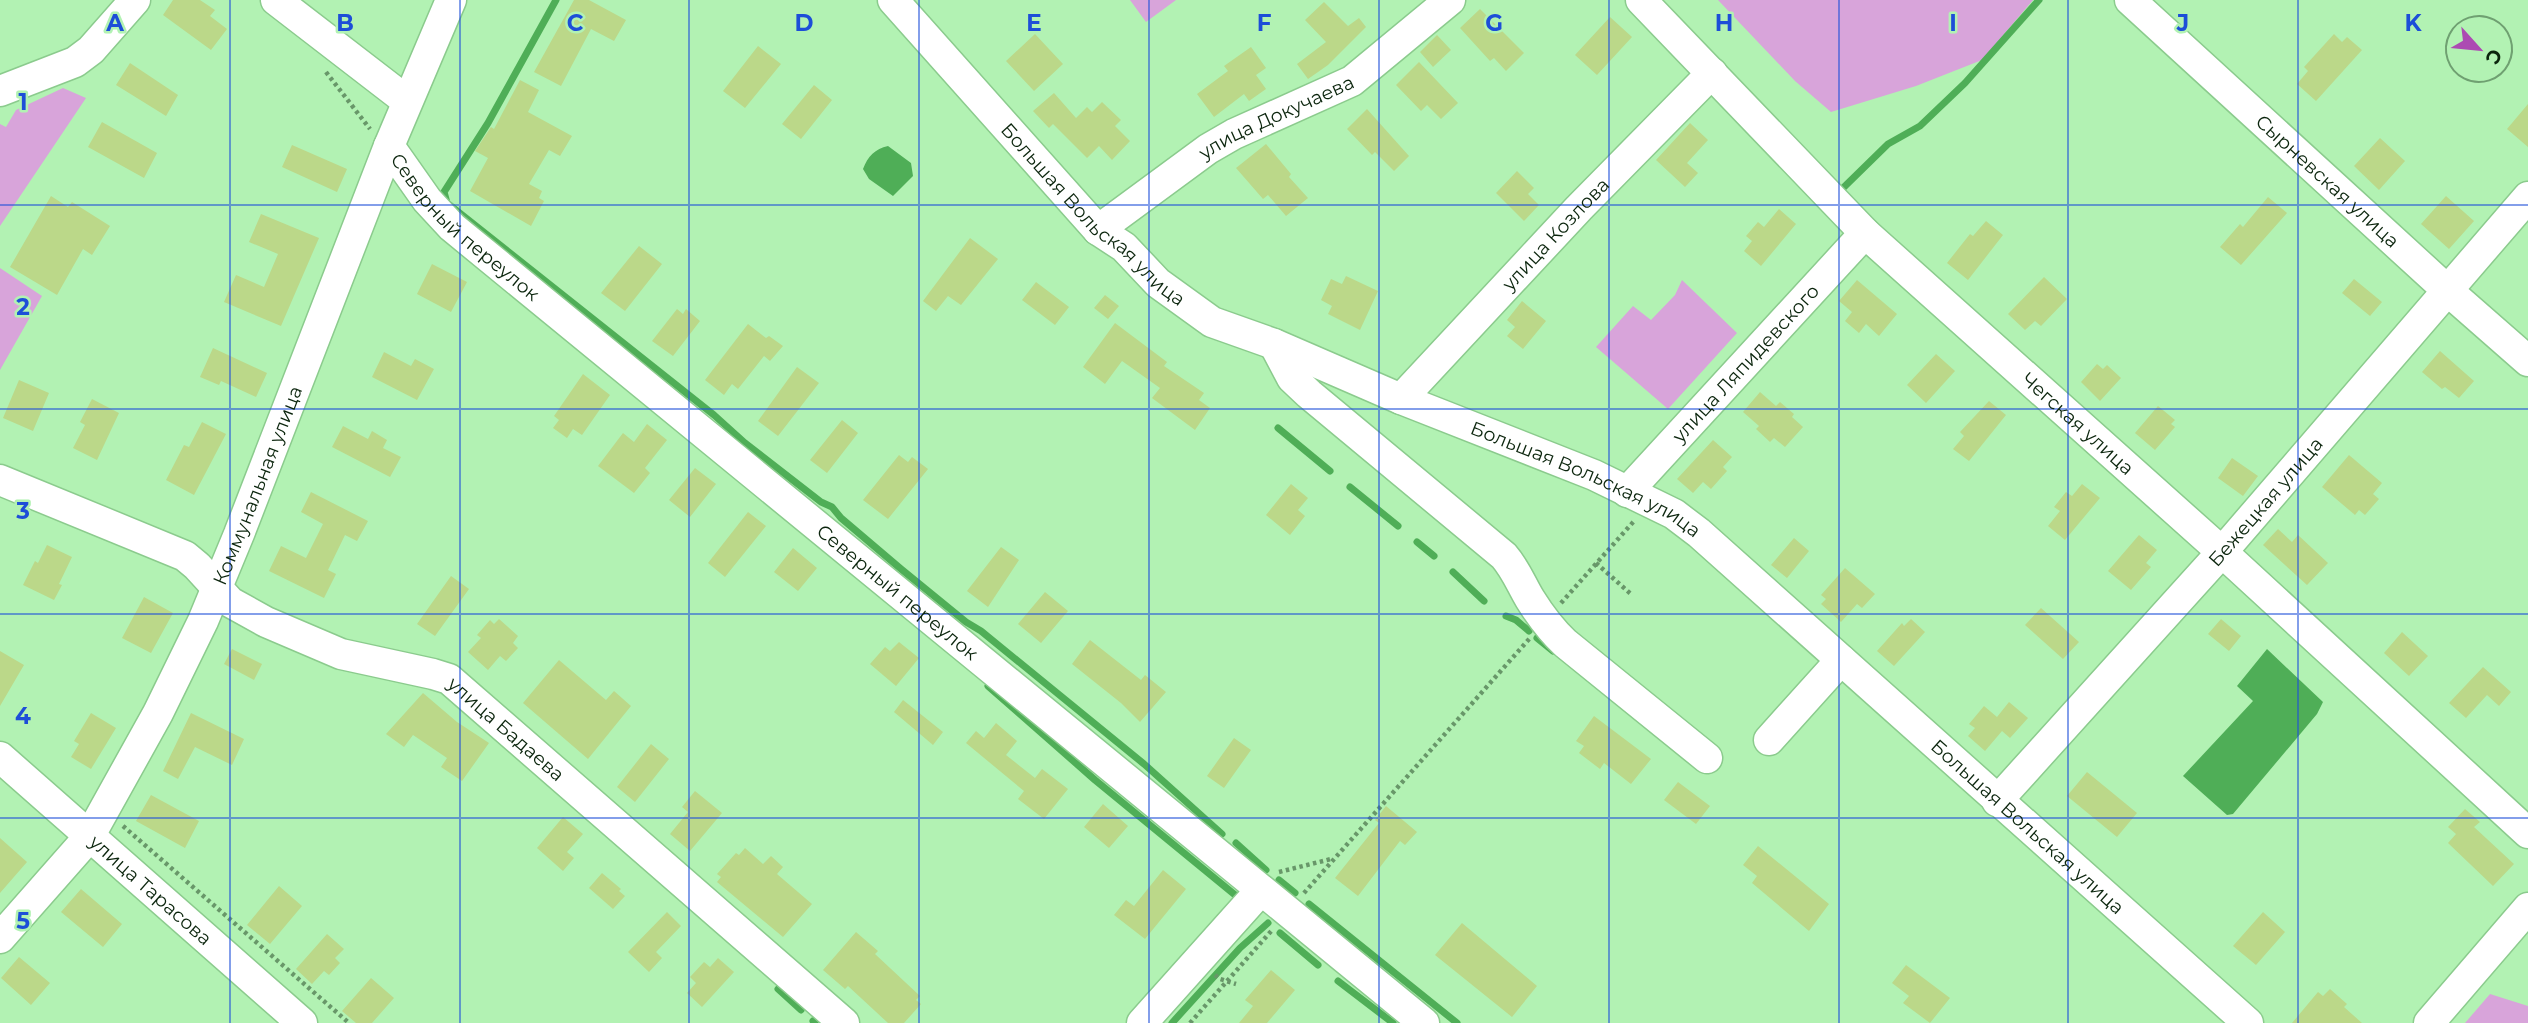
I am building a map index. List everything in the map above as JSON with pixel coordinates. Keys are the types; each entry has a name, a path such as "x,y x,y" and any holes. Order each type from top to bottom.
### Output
{"street":[{"path":"0,91 75,62 91,50 135,0"},
{"path":"276,0 407,101"},
{"name":"Коммунальная улица","path":"0,937 89,837 158,713 216,588 389,146 451,0"},
{"name":"Большая Вольская улица","path":"893,0 1098,230 1124,247 1158,283 1212,322 1274,344 1594,475 1674,514 1699,533 2248,1023"},
{"name":"улица Докучаева","path":"1098,230 1234,134 1329,94 1352,81 1374,66 1450,0"},
{"name":"Чегская улица","path":"1641,0 1865,233 2222,552 2528,833"},
{"name":"Сырневская улица","path":"2130,0 2528,361"},
{"name":"улица Козлова","path":"1401,398 1579,208 1712,73"},
{"name":"Северный переулок","path":"389,146 428,201 452,227 1424,1023"},
{"name":"Бежецкая улица","path":"1997,801 2222,552 2528,197"},
{"name":"улица Ляпидевского","path":"1639,498 1865,233"},
{"path":"1274,344 1292,377 1309,394 1504,556 1515,569 1545,621 1565,643 1707,758"},
{"name":"улица Бадаева","path":"0,480 185,556 240,609 341,654 449,680 844,1023"},
{"path":"1769,740 1841,660"},
{"name":"улица Тарасова","path":"0,757 302,1023"},
{"path":"1142,1023 1261,890"},
{"path":"2429,1023 2528,908"}],"path":[{"path":"324,68 376,137 389,146"},
{"path":"1190,1023 1596,563 1639,498"},
{"path":"1596,563 1632,595"},
{"path":"104,809 349,1023"},
{"path":"1261,890 1278,873 1334,859"},
{"path":"1220,979 1236,984"}],"shaded area":[{"path":"1130,0 1176,0 1146,22"},
{"path":"1718,0 2033,0 1982,60 1916,86 1831,112 1795,81"},
{"path":"63,88 86,98 0,226 0,124 6,127 16,110"},
{"path":"888,146 911,163 913,176 893,196 869,179 863,169 872,154"},
{"path":"0,268 42,296 0,370"},
{"path":"1682,280 1737,333 1668,409 1596,347 1633,306 1651,320 1675,295"},
{"path":"2267,649 2323,702 2317,714 2233,814 2227,815 2183,776 2253,701 2237,686"},
{"path":"2490,994 2528,1006 2528,1023 2465,1023"}],"building":[{"path":"173,0 200,0 215,10 210,16 227,29 211,50 163,15"},
{"path":"574,0 589,0 626,20 614,41 591,29 561,86 534,72"},
{"path":"1324,2 1348,26 1359,18 1366,27 1328,65 1308,79 1297,64 1326,42 1305,20"},
{"path":"1480,9 1524,53 1506,71 1494,58 1490,61 1460,28"},
{"path":"1610,17 1632,37 1597,75 1575,55"},
{"path":"1035,34 1063,64 1034,91 1006,61"},
{"path":"2334,34 2342,42 2347,37 2362,50 2316,101 2297,84 2308,71 2304,67"},
{"path":"1437,35 1451,50 1433,67 1420,52"},
{"path":"758,46 781,64 745,108 723,91"},
{"path":"1251,47 1266,68 1256,75 1266,89 1249,101 1244,94 1214,117 1197,94 1228,71 1224,66"},
{"path":"1419,62 1458,103 1441,119 1427,105 1421,111 1396,85"},
{"path":"130,63 178,95 166,116 116,85"},
{"path":"520,80 539,90 528,112 572,136 560,156 549,150 529,184 542,191 539,198 544,201 531,226 470,191 488,158 475,151 491,127 494,129"},
{"path":"814,85 832,100 801,139 782,124"},
{"path":"1054,93 1076,118 1087,107 1092,112 1102,102 1121,120 1115,126 1130,141 1112,160 1099,146 1087,158 1053,124 1049,128 1033,111"},
{"path":"2528,104 2528,147 2507,129"},
{"path":"1367,109 1409,156 1394,171 1375,152 1372,155 1347,129"},
{"path":"102,122 157,153 144,178 88,147"},
{"path":"1690,123 1708,140 1687,163 1698,173 1685,187 1656,160"},
{"path":"2380,138 2405,161 2379,190 2354,166"},
{"path":"1266,144 1291,174 1289,177 1308,198 1286,216 1268,195 1263,199 1236,168"},
{"path":"292,145 347,169 337,192 282,167"},
{"path":"1517,171 1534,188 1528,194 1539,205 1524,221 1496,193"},
{"path":"51,196 68,207 72,202 110,226 92,255 83,249 57,295 10,267"},
{"path":"2446,196 2474,221 2449,249 2421,224"},
{"path":"2268,197 2287,213 2241,265 2220,247 2240,224 2243,227"},
{"path":"1779,209 1796,224 1761,266 1744,251 1752,241 1746,236 1758,222 1764,227"},
{"path":"261,214 319,238 281,326 224,302 236,275 264,287 278,254 249,242"},
{"path":"1986,221 2003,235 1968,280 1947,263 1970,234 1973,236"},
{"path":"970,238 998,259 961,305 948,296 936,311 923,301"},
{"path":"639,246 662,264 625,311 601,293"},
{"path":"432,264 467,282 451,312 417,294"},
{"path":"1346,276 1378,291 1360,330 1328,314 1332,306 1321,300 1331,279 1342,284"},
{"path":"2044,277 2067,299 2041,326 2035,321 2025,330 2008,314"},
{"path":"2354,279 2382,302 2370,316 2342,293"},
{"path":"1857,280 1897,314 1879,336 1866,324 1859,333 1845,321 1852,312 1839,301"},
{"path":"1036,282 1069,307 1055,325 1022,300"},
{"path":"1105,295 1119,306 1108,319 1094,308"},
{"path":"1522,301 1546,321 1523,349 1507,336 1515,327 1507,320"},
{"path":"677,309 683,314 686,309 700,321 673,356 652,341"},
{"path":"1115,323 1167,362 1164,366 1204,393 1199,400 1210,408 1195,430 1152,398 1160,388 1122,361 1105,384 1083,367"},
{"path":"748,324 766,338 769,336 783,346 770,361 764,356 738,389 732,384 724,395 705,380"},
{"path":"213,348 267,373 256,397 221,381 219,385 200,377"},
{"path":"2440,351 2474,381 2459,398 2445,387 2442,389 2422,372"},
{"path":"384,352 411,366 415,359 434,369 417,400 372,377"},
{"path":"1936,354 1955,371 1926,403 1907,385"},
{"path":"2097,364 2103,369 2107,365 2121,378 2100,401 2081,382"},
{"path":"797,367 819,383 778,436 758,421"},
{"path":"583,374 610,395 582,435 573,429 567,438 553,428 559,420 554,416"},
{"path":"19,380 49,393 33,431 3,418"},
{"path":"1760,392 1776,406 1780,402 1794,414 1792,417 1803,427 1785,447 1774,438 1770,442 1756,429 1759,426 1743,412"},
{"path":"92,399 119,413 97,460 73,448 85,425 80,422"},
{"path":"1989,401 2006,415 1969,461 1953,449 1964,436 1960,432"},
{"path":"2158,406 2175,420 2171,424 2175,427 2155,450 2135,433"},
{"path":"842,420 858,433 827,473 810,460"},
{"path":"202,422 226,434 194,495 166,480 184,445 189,447"},
{"path":"647,424 667,440 645,468 650,473 634,493 598,466 623,433 634,442"},
{"path":"343,426 368,439 372,431 387,440 383,448 401,457 390,477 332,447"},
{"path":"1713,440 1732,457 1723,467 1727,471 1711,489 1703,482 1693,493 1677,479"},
{"path":"899,455 908,462 912,457 928,469 888,519 863,500"},
{"path":"2349,455 2382,483 2373,494 2379,499 2365,515 2359,510 2355,515 2322,487"},
{"path":"2232,458 2258,476 2243,496 2218,478"},
{"path":"695,468 716,484 690,517 669,500"},
{"path":"1291,484 1308,498 1298,510 1305,516 1290,535 1266,515"},
{"path":"2082,484 2100,498 2065,540 2048,526 2060,511 2054,507 2066,492 2072,496"},
{"path":"311,492 368,521 357,541 345,535 328,570 336,574 324,598 269,571 281,546 306,558 323,524 301,512"},
{"path":"748,512 766,526 725,577 708,563"},
{"path":"2278,529 2292,542 2298,535 2328,563 2307,585 2263,545"},
{"path":"2139,535 2157,550 2146,563 2151,567 2131,590 2108,571"},
{"path":"1794,538 1809,551 1787,578 1771,565"},
{"path":"47,545 72,557 54,600 23,585"},
{"path":"1001,547 1019,560 988,607 967,591"},
{"path":"793,548 817,568 798,591 774,572"},
{"path":"1845,568 1875,594 1862,608 1857,604 1841,622 1821,604 1826,599 1821,595"},
{"path":"451,576 469,589 435,636 417,624"},
{"path":"1045,592 1068,611 1041,643 1018,624"},
{"path":"144,597 173,613 151,653 122,638"},
{"path":"2041,608 2079,642 2063,659 2025,625"},
{"path":"499,619 518,636 513,643 518,648 506,661 500,656 488,670 468,652 481,638 477,635 490,620 494,624"},
{"path":"1911,619 1925,632 1894,666 1877,651 1902,623 1904,626"},
{"path":"2221,619 2241,636 2229,651 2208,634"},
{"path":"2402,632 2428,656 2409,676 2384,653"},
{"path":"1090,640 1141,680 1145,675 1166,692 1140,722 1121,703 1072,664"},
{"path":"899,642 919,658 896,686 870,664 885,647 890,651"},
{"path":"232,649 262,664 254,680 224,664"},
{"path":"0,651 24,665 0,706"},
{"path":"559,660 606,700 614,691 631,706 588,759 523,703"},
{"path":"2483,667 2511,692 2499,706 2487,695 2466,718 2449,703"},
{"path":"423,693 457,722 489,743 462,781 441,767 447,758 413,735 404,747 386,734"},
{"path":"903,700 943,732 933,745 894,712"},
{"path":"2009,702 2028,718 2010,738 2002,731 1985,751 1968,736 1975,728 1969,724 1984,706 1997,717"},
{"path":"91,713 116,728 91,769 71,757 79,744 74,741"},
{"path":"191,713 244,739 232,765 195,747 178,779 163,771"},
{"path":"1594,716 1651,759 1631,784 1604,763 1600,769 1579,753 1584,746 1576,741"},
{"path":"996,723 1017,741 1006,755 1035,778 1042,769 1068,789 1044,819 1018,799 1024,791 966,743 976,731 984,738"},
{"path":"1234,738 1251,750 1224,788 1207,776"},
{"path":"651,744 669,759 635,802 617,787"},
{"path":"2087,772 2137,813 2117,837 2067,796"},
{"path":"1678,782 1710,806 1696,824 1664,800"},
{"path":"695,791 722,813 690,851 670,834 688,812 682,807"},
{"path":"151,795 199,821 185,848 136,821"},
{"path":"1103,804 1128,826 1109,848 1084,827"},
{"path":"1386,806 1417,832 1405,845 1400,841 1358,896 1335,878 1379,823 1375,820"},
{"path":"2465,809 2480,822 2474,827 2514,864 2493,886 2448,843 2456,834 2448,827"},
{"path":"563,817 583,834 567,852 574,858 563,871 537,848"},
{"path":"0,838 27,862 0,893"},
{"path":"1758,846 1829,904 1809,931 1752,883 1757,876 1743,865"},
{"path":"745,848 763,864 771,856 783,867 777,874 812,904 783,937 717,882 721,877 717,874 736,853 739,855"},
{"path":"1163,870 1186,889 1145,939 1114,915 1126,900 1134,906"},
{"path":"602,873 621,889 619,891 625,896 613,909 589,888"},
{"path":"279,886 302,906 270,944 247,925"},
{"path":"81,889 122,924 103,947 61,912"},
{"path":"667,912 681,926 656,952 662,958 649,972 628,952"},
{"path":"2263,912 2285,932 2256,965 2233,946"},
{"path":"1462,923 1537,986 1512,1017 1435,955"},
{"path":"856,932 878,951 875,954 920,996 916,1000 921,1004 904,1023 888,1023 848,986 845,989 823,970"},
{"path":"327,934 344,949 335,958 340,963 329,975 324,971 312,984 296,969"},
{"path":"19,957 50,983 31,1005 1,978"},
{"path":"718,958 734,972 702,1007 687,993 696,983 690,977 704,962 710,967"},
{"path":"1906,965 1950,998 1930,1023 1903,1003 1909,996 1892,983"},
{"path":"1271,970 1295,990 1267,1023 1239,1023 1253,1006 1245,1000"},
{"path":"371,978 394,998 372,1023 356,1023 342,1011"},
{"path":"2330,989 2347,1004 2344,1007 2362,1023 2292,1023 2318,992 2323,996"}],"waterway":[{"path":"556,0 488,123 444,192 447,203 714,415 745,443 821,502 832,507 841,518 901,569 1144,764 1222,834"},
{"path":"1842,189 1888,144 1920,126 1965,83 2039,0"},
{"path":"1278,428 1330,471"},
{"path":"1350,487 1398,526"},
{"path":"1417,542 1434,556"},
{"path":"1453,572 1484,601"},
{"path":"1506,616 1516,620 1529,631"},
{"path":"1537,638 1553,651"},
{"path":"988,686 1095,780 1240,899"},
{"path":"1236,843 1266,870"},
{"path":"1279,880 1295,893"},
{"path":"1309,904 1457,1023"},
{"path":"1172,1023 1240,948 1268,923"},
{"path":"1280,933 1318,965"},
{"path":"1338,981 1393,1023"},
{"path":"778,989 801,1010"}]}
